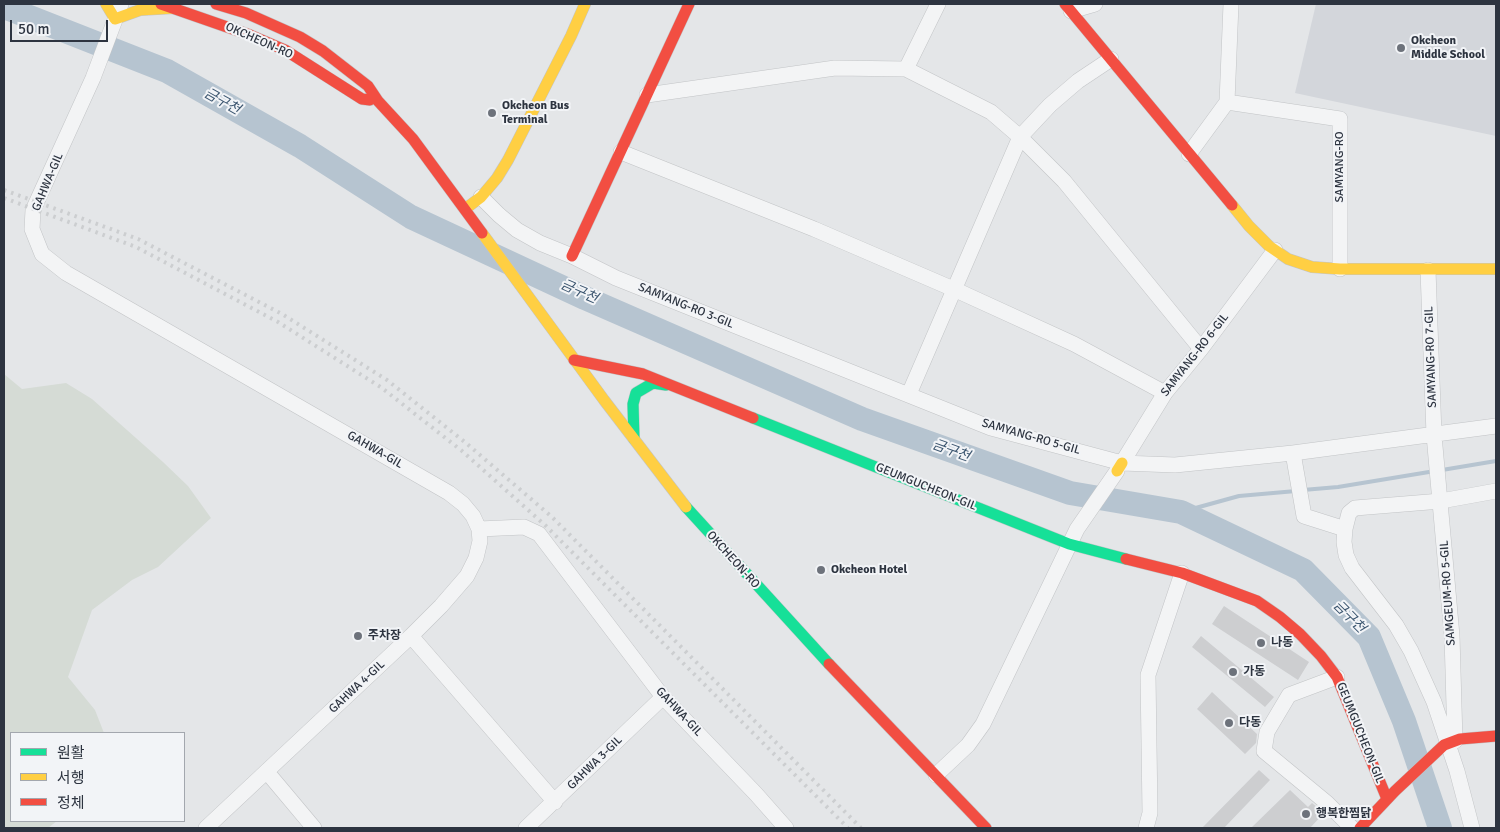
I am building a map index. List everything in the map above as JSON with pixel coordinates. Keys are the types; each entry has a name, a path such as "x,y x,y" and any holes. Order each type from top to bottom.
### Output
{"street":[{"path":"106,4 113,23"},
{"path":"113,23 121,4"},
{"name":"OKCHEON-RO","path":"161,4 250,35 285,50 362,98 378,101"},
{"name":"OKCHEON-RO","path":"216,4 277,26 307,42 323,51 368,86 378,101 413,139 550,328 688,510 832,667 986,828"},
{"path":"465,209 481,196 497,178 508,160 571,36 585,4"},
{"path":"572,256 689,4"},
{"path":"906,70 938,4"},
{"path":"1068,7 1094,4"},
{"path":"1189,154 1226,102 1231,4"},
{"path":"1068,7 1249,226 1275,250 1288,259 1312,267 1340,269 1496,269"},
{"path":"113,23 140,10 174,8"},
{"name":"GAHWA-GIL","path":"113,23 93,78 34,210 32,229 42,254 66,273 449,493 463,504 473,516 479,529 524,528 539,534 663,697 786,828"},
{"path":"909,394 1020,137 1050,105 1078,81 1111,59"},
{"path":"647,95 835,68 906,70 991,112 1020,137 1064,182 1201,349"},
{"name":"SAMYANG-RO","path":"1226,102 1340,119 1340,269"},
{"path":"621,152 804,225 954,289 1074,344 1165,393"},
{"name":"SAMYANG-RO 3-GIL","path":"481,196 517,230 540,243 572,256 616,278 909,394"},
{"name":"SAMYANG-RO 6-GIL","path":"1069,544 1165,393 1201,349 1275,250"},
{"name":"SAMYANG-RO 7-GIL","path":"1428,270 1434,439 1440,496"},
{"name":"GEUMGUCHEON-GIL","path":"574,360 643,374 1069,544 1182,573 1257,601 1280,617 1310,645 1338,677 1391,795"},
{"path":"634,439 633,411 636,393 653,383 675,386"},
{"name":"SAMYANG-RO 5-GIL","path":"909,394 991,428 1119,467 1175,465 1434,439 1496,426"},
{"path":"1293,453 1304,516 1345,529"},
{"path":"1472,828 1457,771 1446,745 1434,702 1411,651 1396,625 1352,568 1346,555 1344,542 1345,529 1350,513 1355,508 1440,496 1496,491"},
{"name":"SAMGEUM-RO 5-GIL","path":"1440,496 1452,636 1446,745"},
{"name":"GAHWA 4-GIL","path":"206,828 441,606 467,576 476,558 480,541 479,529"},
{"path":"936,775 968,745 983,724 1069,544"},
{"path":"1146,828 1150,813 1148,675 1182,573"},
{"path":"411,636 555,802"},
{"path":"1338,677 1289,695 1267,732 1264,751 1327,803 1352,828"},
{"name":"GAHWA 3-GIL","path":"526,828 663,697"},
{"path":"1360,828 1391,795 1446,745 1460,739 1496,736"},
{"path":"267,772 314,828"}],"shaded area":[{"name":"Okcheon Middle School","path":"1316,4 1496,4 1496,136 1295,93"},
{"path":"4,374 22,389 66,383 92,399 188,486 211,518 158,567 132,580 92,610 68,677 95,710 104,732 10,732 10,822 56,822 48,828 4,828"}],"building":[{"name":"나동","path":"1224,606 1309,662 1298,680 1212,624"},
{"name":"가동","path":"1201,636 1274,697 1265,707 1192,647"},
{"name":"다동","path":"1212,692 1257,734 1256,743 1245,754 1197,709"},
{"path":"1259,770 1270,780 1224,828 1202,828"},
{"path":"1290,790 1308,807 1312,803 1324,813 1310,828 1251,828"}],"waterway":[{"name":"금구천","path":"4,7 167,71 300,146 411,217 585,298 862,419 1070,493 1181,512 1303,570 1369,637 1404,721 1440,828"},
{"name":"금구천","path":"1442,470 1496,461"},
{"name":"금구천","path":"1303,490 1338,487 1435,471"},
{"name":"금구천","path":"1181,512 1239,496 1296,491"}],"railway":[{"path":"4,190 138,239 282,314 387,380 466,443 552,517 861,828"},
{"path":"4,198 136,247 278,322 382,388 462,451 546,526 848,828"}],"traffic: fast":[{"path":"634,439 633,404 636,393 653,383 666,385"},
{"path":"753,418 1069,544 1126,559"},
{"path":"686,507 829,664"}],"traffic: slow":[{"path":"106,4 115,19 140,10 174,8"},
{"path":"465,209 481,197 497,178 508,160 571,36 585,4"},
{"path":"1232,205 1269,246 1288,259 1312,267 1340,269 1496,269"},
{"path":"482,233 604,400 686,507"},
{"path":"1117,471 1122,463"}],"traffic: jam":[{"path":"161,4 250,35 285,50 362,99 370,100"},
{"path":"216,4 246,13 300,37 323,51 368,86 378,101 413,139 482,233"},
{"path":"572,256 689,4"},
{"path":"1065,4 1232,205"},
{"path":"574,360 643,374 753,418"},
{"path":"1126,559 1182,573 1257,601 1300,634 1321,656 1337,677 1387,799"},
{"path":"829,664 986,828"},
{"path":"1360,828 1395,791 1444,745 1460,739 1496,736"}],"place":[{"name":"Okcheon Middle School","path":"1401,48"},
{"name":"Okcheon Bus Terminal","path":"492,113"},
{"name":"Okcheon Hotel","path":"821,570"},
{"name":"주차장","path":"358,636"},
{"name":"나동","path":"1261,643"},
{"name":"가동","path":"1233,672"},
{"name":"다동","path":"1229,723"},
{"name":"행복한찜닭","path":"1306,814"}]}
